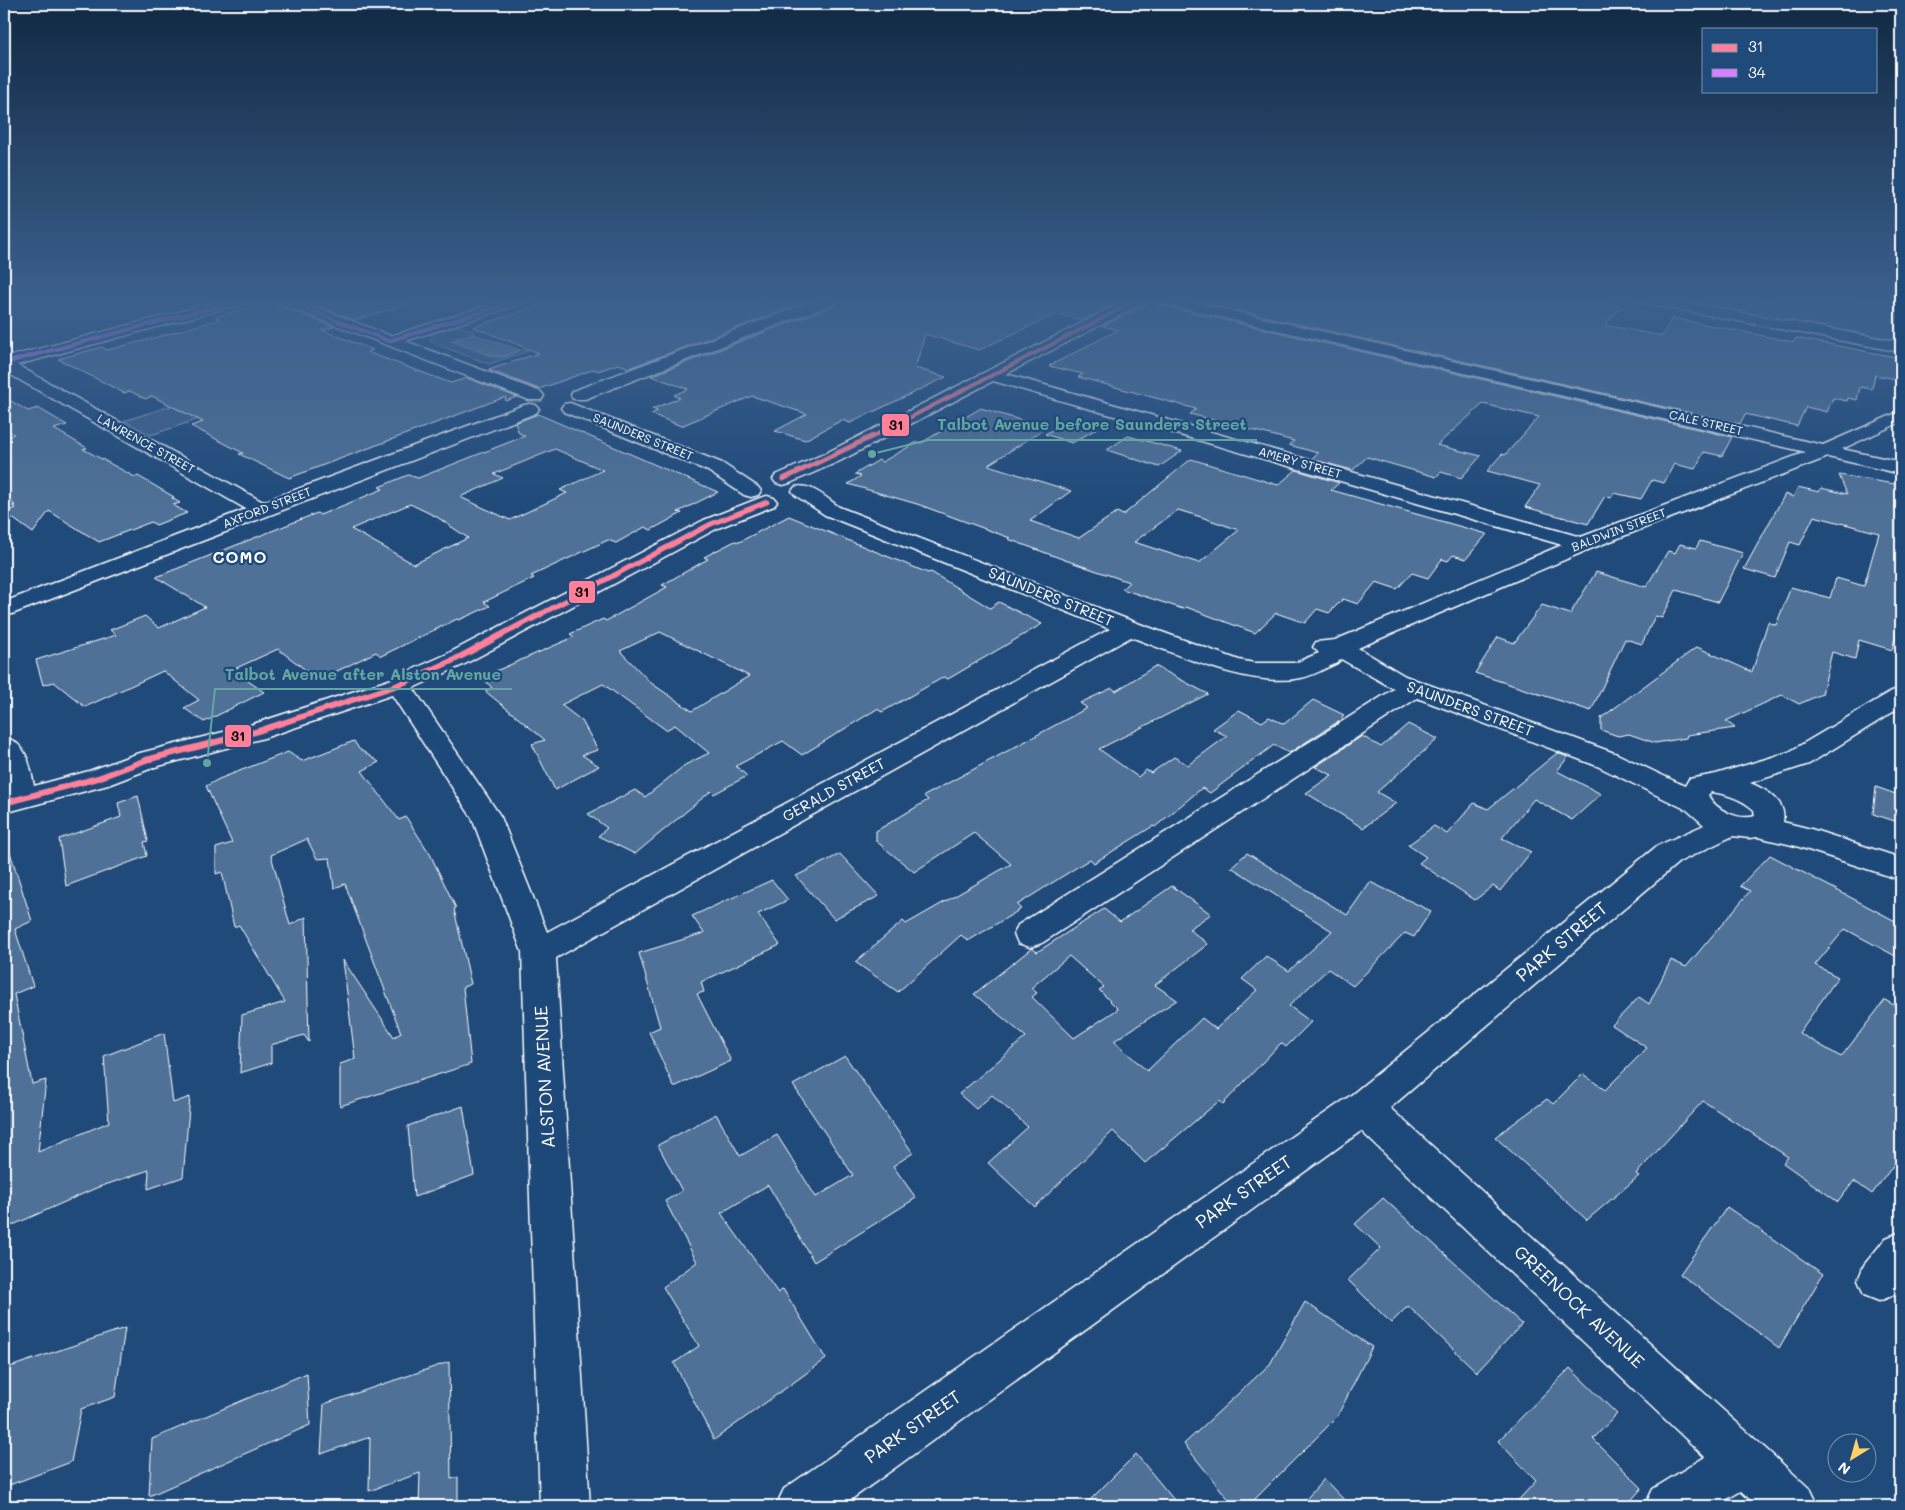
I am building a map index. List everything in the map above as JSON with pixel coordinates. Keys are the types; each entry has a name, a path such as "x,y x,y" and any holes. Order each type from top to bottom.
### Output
{"street":[{"name":"LAWRENCE STREET","path":"14,369 262,510"},
{"path":"462,369 538,399 550,412 572,398 647,369"},
{"path":"778,497 760,483 777,479 833,457 1001,369"},
{"name":"CALE STREET","path":"1469,369 1901,468"},
{"name":"AMERY STREET","path":"990,375 1582,544"},
{"name":"SAUNDERS STREET","path":"572,398 715,467 744,484 778,497 832,511 1129,628 1232,666 1254,671 1299,671 1328,658 1339,647 1396,681 1607,760 1705,794"},
{"name":"AXFORD STREET","path":"4,610 262,510 538,399"},
{"name":"BALDWIN STREET","path":"1339,647 1582,544 1826,451 1836,444 1901,416"},
{"path":"4,746 16,761 11,794 98,778 146,760 255,732 398,685 454,660 711,524 778,497 833,457"},
{"name":"SAUNDERS STREET","path":"715,467 794,481 778,497"},
{"name":"GERALD STREET","path":"539,952 1129,628"},
{"name":"ALSTON AVENUE","path":"398,685 486,817 539,952 565,1506"},
{"path":"1030,934 1414,688"},
{"name":"PARK STREET","path":"1668,854 1705,794 1799,758 1901,696"},
{"name":"PARK STREET","path":"801,1506 1363,1108 1668,854 1754,815 1780,776 1799,758"},
{"path":"1754,815 1737,787 1705,794 1708,814 1754,815 1800,836 1895,866"},
{"name":"GREENOCK AVENUE","path":"1363,1108 1793,1506"},
{"path":"1670,1506 1744,1461"}],"shaded area":[{"path":"211,393 238,406 151,435 124,421"}],"building":[{"path":"78,369 414,369 451,383 467,378 517,397 506,401 505,397 289,478 239,454 243,453 191,426 203,422 152,396 145,399 130,391 124,393"},
{"path":"491,369 594,369 539,389 489,370"},
{"path":"668,369 920,369 946,377 850,423 842,420 805,440 775,431 807,414 752,396 681,426 651,414 658,411 652,409 680,398 674,395 688,389 651,376"},
{"path":"1064,369 1439,369 1732,437 1722,456 1704,452 1695,469 1674,464 1664,483 1652,480 1641,499 1614,493 1611,498 1605,496 1588,524 1525,507 1540,485 1487,471 1502,454 1505,455 1539,417 1483,404 1437,445 1481,456 1461,478 1441,472 1436,477 1367,457 1353,470 1311,459 1318,453 1289,445 1294,441 1190,414 1196,409 1078,377 1083,374"},
{"path":"1499,369 1901,369 1901,380 1875,375 1872,389 1860,387 1857,400 1848,398 1847,401 1833,398 1827,412 1806,407 1797,426 1745,414 1740,424"},
{"path":"4,397 28,411 38,408 67,425 54,429 87,448 83,449 135,477 138,476 174,497 172,498 180,503 173,505 187,513 156,525 151,522 99,542 49,511 33,533 4,512 16,508 12,506 15,505 4,497 4,437 14,434 4,428"},
{"path":"981,408 1046,428 988,465 1071,491 1030,521 1079,538 1117,512 1123,515 1191,459 1278,485 1296,470 1339,483 1331,490 1487,534 1466,559 1453,555 1448,561 1442,559 1428,578 1412,573 1397,589 1376,582 1358,604 1343,599 1329,613 1317,609 1305,623 1276,613 1255,633 1186,607 1183,609 1122,589 1129,582 1008,539 1010,538 917,504 848,484 861,476 855,474 879,460 882,462 917,442 921,443","holes":["1178,510 1239,530 1199,563 1134,542"]},
{"path":"538,414 718,492 678,512 682,513 651,530 645,527 616,543 608,540 531,576 534,578 484,602 490,606 459,620 457,619 381,656 376,652 319,680 278,649 232,670 264,692 204,722 184,708 199,700 163,671 85,707 54,682 43,685 36,660 116,635 110,630 145,616 159,628 205,607 156,577 317,513 320,515 383,489 379,487 408,475 418,478 525,436 519,433 515,423","holes":["555,449 603,470 560,490 567,493 510,520 460,497 503,478 494,474","410,504 437,517 468,538 414,564 351,529"]},
{"path":"1069,421 1096,429 1072,443 1045,434"},
{"path":"1128,436 1182,451 1159,467 1107,450"},
{"path":"1839,475 1901,485 1901,614 1892,650 1859,640 1855,659 1832,652 1822,694 1799,704 1782,695 1726,721 1735,728 1687,735 1686,738 1655,743 1629,734 1618,736 1601,730 1601,718 1697,647 1752,672 1768,622 1776,625 1791,587 1830,598 1836,578 1864,586 1879,533 1814,516 1800,545 1790,542 1775,578 1744,569 1785,494 1793,497 1798,487 1819,492 1821,488 1847,494"},
{"path":"789,516 928,573 931,572 990,608 999,602 1042,624 948,679 944,677 882,712 877,709 802,755 783,741 736,766 747,776 714,794 711,791 635,854 598,836 607,828 588,814 635,790 645,797 685,765 709,753 675,725 666,730 603,684 561,705 582,721 598,750 582,755 599,766 555,790 532,744 545,740 485,691 492,688 482,677 574,637 570,634 603,619 606,621 667,587 662,585 708,559 704,557 735,541 739,542","holes":["660,632 749,676 692,711 651,683 620,651"]},
{"path":"1700,541 1743,553 1718,602 1676,590 1662,618 1655,616 1642,644 1625,639 1591,711 1475,673 1498,637 1514,643 1542,605 1570,614 1596,572 1646,587 1668,551 1675,553 1680,544 1696,548"},
{"path":"1155,666 1208,694 1099,749 1138,777 1146,770 1151,773 1174,757 1188,765 1227,736 1213,729 1239,710 1262,722 1269,717 1284,724 1313,700 1344,715 1336,723 1289,753 1274,745 1210,793 1202,788 1155,827 1153,826 1094,863 1090,859 1017,905 1021,909 968,941 961,935 898,992 855,962 903,921 906,924 1011,864 974,833 914,872 876,841 876,831 928,800 924,796 1087,708 1080,703 1112,688 1116,691"},
{"path":"1408,724 1438,739 1377,792 1396,803 1363,828 1306,793 1332,775 1315,767 1362,736 1381,747"},
{"path":"354,741 359,749 379,762 362,771 399,820 406,817 430,854 456,908 454,909 471,984 463,987 471,1064 340,1106 340,1064 355,1059 343,960 394,1037 401,1033 345,884 334,888 330,858 317,859 307,839 271,855 290,925 306,917 309,1042 304,1035 271,1045 271,1063 240,1073 242,1015 285,1002 239,925 234,927 222,872 216,874 216,848 232,843 206,786 288,752 302,761"},
{"path":"1557,753 1568,757 1557,771 1601,794 1572,820 1534,799 1502,838 1531,852 1500,891 1493,886 1475,900 1419,863 1426,857 1408,845 1434,826 1447,834 1474,803 1488,809"},
{"path":"1876,787 1901,796 1901,823 1873,814"},
{"path":"138,796 148,841 144,842 147,856 66,886 59,839 121,817 118,803"},
{"path":"8,846 32,921 15,929 33,986 14,994 32,1084 46,1080 38,1152 109,1122 104,1056 164,1033 173,1103 190,1097 183,1177 148,1189 149,1170 96,1188 4,1229 4,847"},
{"path":"1247,853 1347,915 1370,882 1431,911 1414,937 1405,933 1353,986 1328,969 1289,1006 1311,1022 1286,1047 1281,1043 1223,1104 1219,1101 1145,1163 1113,1131 1035,1207 988,1163 1028,1127 992,1095 976,1109 959,1094 1026,1037 974,994 1032,948 1037,952 1104,909 1120,922 1172,886 1211,914 1189,929 1208,944 1155,985 1177,1000 1114,1041 1147,1071 1202,1018 1216,1029 1257,990 1242,979 1266,956 1289,971 1332,931 1231,867","holes":["1069,956 1104,987 1099,990 1118,1009 1074,1038 1032,997 1037,993 1031,988"]},
{"path":"840,854 879,896 834,919 796,876"},
{"path":"1770,855 1901,924 1901,959 1845,929 1815,965 1838,977 1799,1033 1841,1057 1885,1000 1901,1009 1901,1155 1872,1194 1854,1181 1838,1202 1783,1163 1788,1157 1703,1101 1636,1174 1639,1176 1587,1220 1495,1137 1547,1099 1553,1104 1583,1074 1605,1090 1647,1048 1612,1025 1639,997 1649,1004 1671,960 1686,967 1750,891 1740,886"},
{"path":"772,880 788,900 758,914 780,945 701,982 704,992 697,994 731,1061 674,1087 649,1032 660,1027 639,953 704,933 692,916"},
{"path":"845,1056 913,1153 893,1166 916,1198 814,1262 768,1185 721,1213 778,1293 783,1289 826,1359 714,1440 674,1363 699,1346 663,1287 697,1262 665,1201 682,1191 658,1145 716,1114 740,1156 777,1135 816,1197 853,1175 793,1085"},
{"path":"463,1106 474,1175 414,1197 408,1126"},
{"path":"1383,1198 1522,1324 1477,1372 1408,1306 1391,1323 1348,1280 1381,1248 1355,1224"},
{"path":"1727,1207 1823,1274 1779,1348 1680,1274"},
{"path":"1305,1302 1372,1347 1337,1417 1248,1506 1234,1506 1184,1444 1270,1364"},
{"path":"125,1328 115,1397 81,1409 71,1462 4,1487 4,1369"},
{"path":"449,1362 451,1479 458,1477 458,1506 419,1506 420,1473 369,1491 370,1437 321,1454 324,1404"},
{"path":"1570,1368 1617,1414 1593,1439 1642,1488 1626,1506 1513,1506 1536,1481 1498,1441"},
{"path":"307,1373 310,1425 149,1496 152,1439"},
{"path":"1136,1454 1179,1506 1084,1506"},
{"path":"1324,1479 1350,1506 1300,1506"}],"transit line":[{"name":"31","path":"783,479 833,457 1003,369"},
{"name":"31","path":"4,803 98,778 146,760 255,732 398,685 454,660 711,524 767,502"}],"place":[{"name":"Talbot Avenue before Saunders Street","path":"872,454"},
{"name":"Talbot Avenue after Alston Avenue","path":"207,763"}],"district":[{"name":"COMO","path":"240,557"}]}
